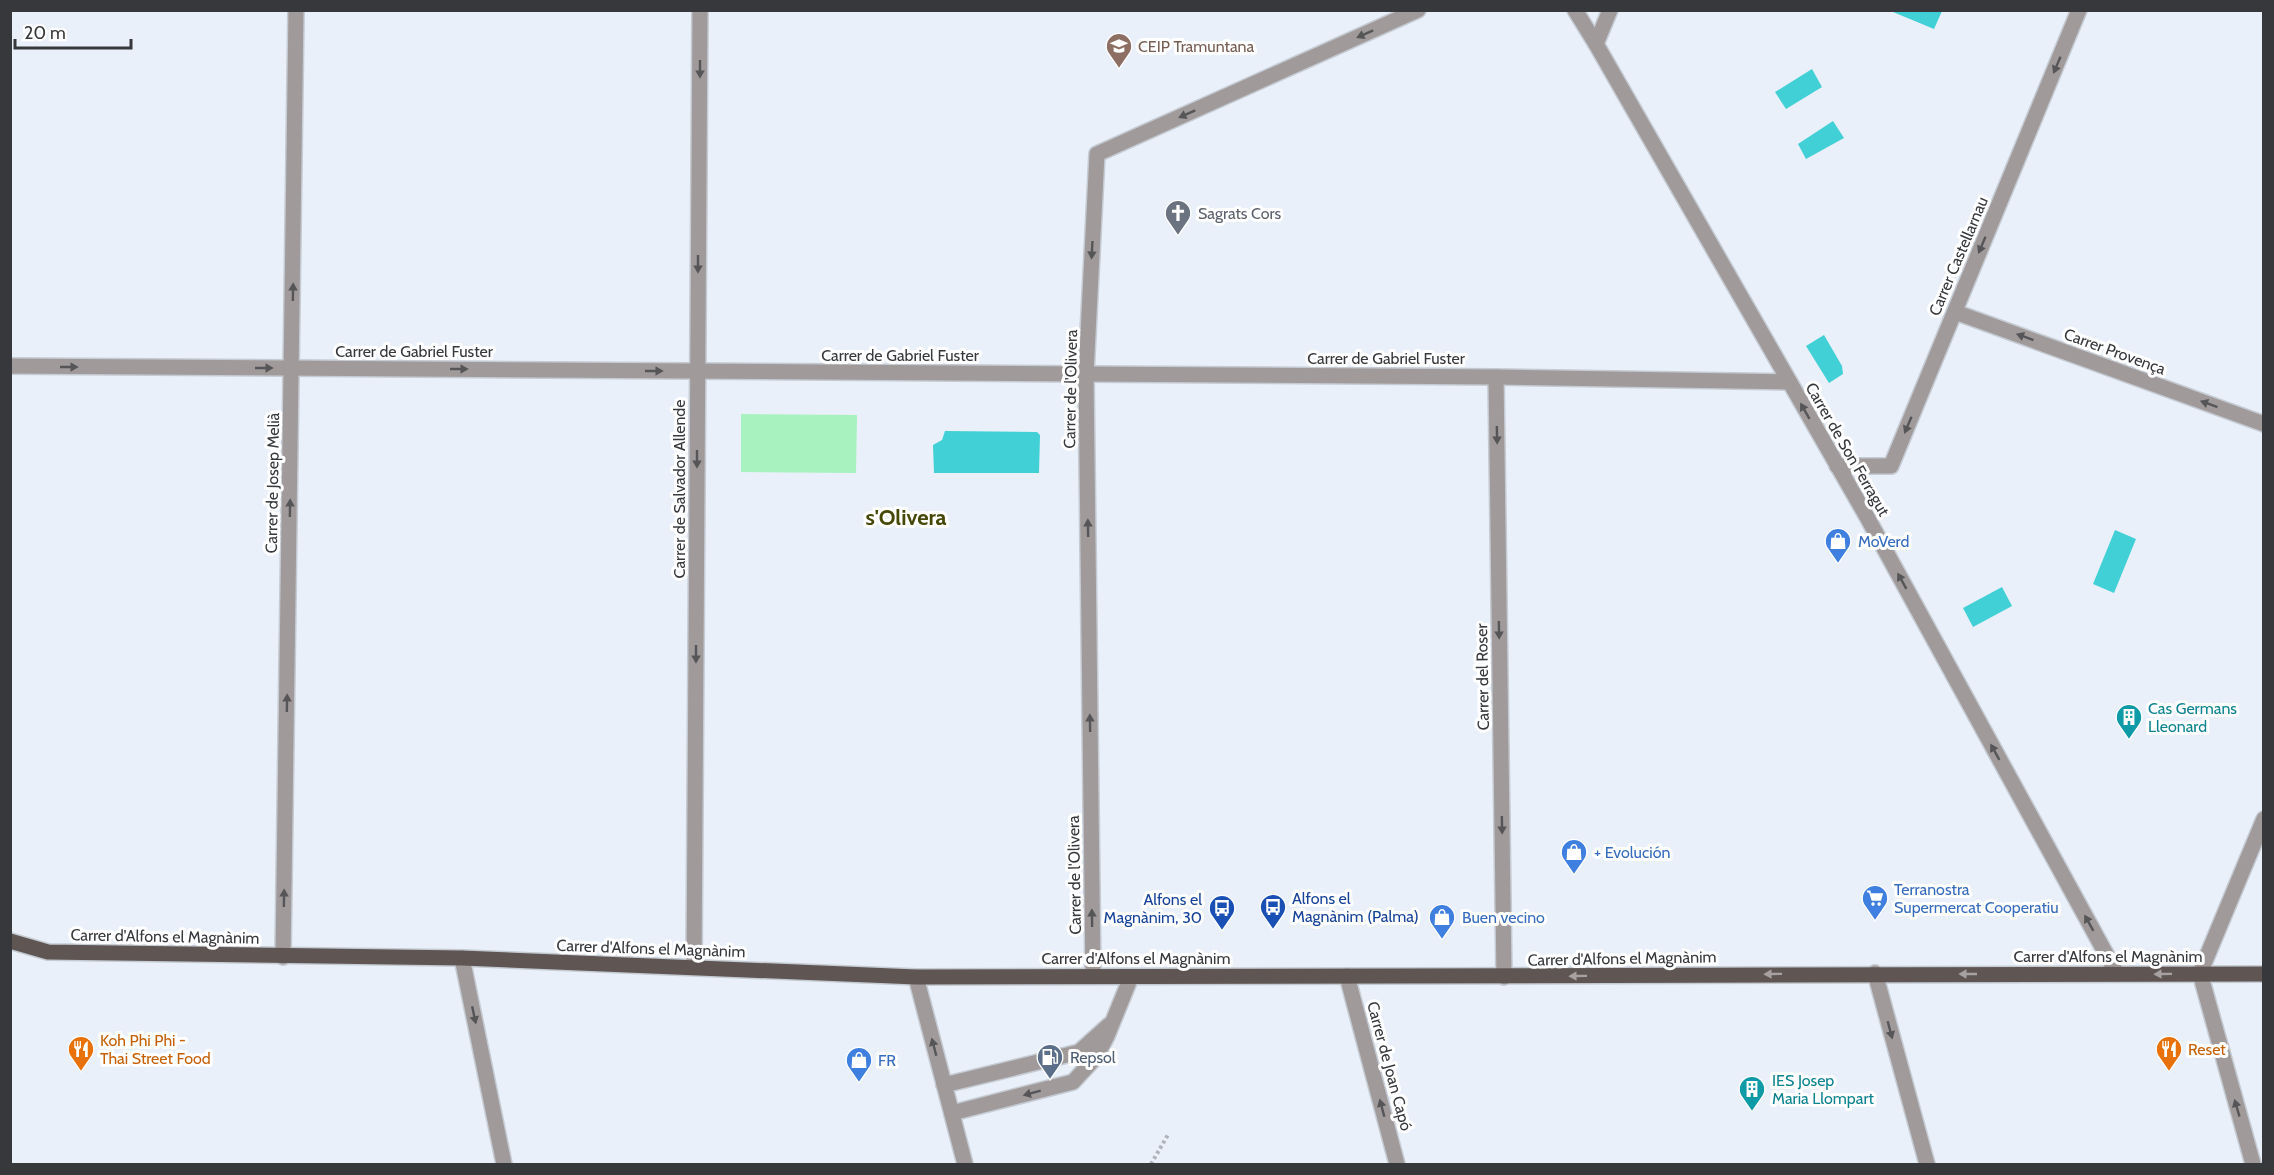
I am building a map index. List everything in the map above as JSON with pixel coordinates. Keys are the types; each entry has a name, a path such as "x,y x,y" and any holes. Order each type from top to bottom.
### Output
{"main road":[{"name":"Carrer d'Alfons el Magnànim","path":"10,941 48,952 462,958 916,977 2264,974"}],"street":[{"name":"Carrer de Josep Melià","path":"283,957 296,10"},
{"name":"Carrer de Salvador Allende","path":"694,967 700,10"},
{"name":"Carrer de l'Olivera","path":"1093,976 1086,374 1096,154 1418,10"},
{"name":"Carrer de Son Ferragut","path":"1575,10 1837,466 2117,974"},
{"path":"1596,44 1611,10"},
{"name":"Carrer Castellarnau","path":"1837,466 1891,466 2079,10"},
{"name":"Carrer Provença","path":"1955,312 2264,424"},
{"name":"Carrer de Gabriel Fuster","path":"10,366 1496,377 1788,382"},
{"name":"Carrer del Roser","path":"1496,377 1504,977"},
{"path":"2253,1164 2200,973 2264,819"},
{"path":"462,958 504,1164"},
{"path":"1875,974 1927,1164"},
{"path":"952,1113 1073,1082 1096,1057 1131,976"},
{"name":"Carrer de Joan Capó","path":"1347,976 1397,1164"},
{"path":"916,977 965,1164"},
{"path":"944,1084 1079,1052 1112,1024"}],"path":[{"path":"1151,1164 1169,1133"}],"green space":[{"path":"741,414 857,415 856,473 741,472"}],"water":[{"path":"1894,10 1942,11 1934,29 1893,12"},
{"path":"1812,69 1822,87 1786,109 1775,92"},
{"path":"1833,121 1844,138 1806,159 1798,144"},
{"path":"1824,335 1842,366 1843,374 1829,383 1806,346"},
{"path":"945,431 1037,432 1040,435 1039,473 934,473 933,445 942,440"},
{"path":"2115,530 2136,539 2114,593 2093,584"},
{"path":"2002,587 2012,606 1973,627 1963,608"}],"place":[{"name":"CEIP Tramuntana","path":"1119,69"},
{"name":"Sagrats Cors","path":"1178,236"},
{"name":"MoVerd","path":"1838,564"},
{"name":"Cas Germans Lleonard","path":"2129,740"},
{"name":"+ Evolución","path":"1574,875"},
{"name":"Terranostra Supermercat Cooperatiu","path":"1875,921"},
{"name":"Alfons el Magnànim (Palma)","path":"1273,930"},
{"name":"Alfons el Magnànim, 30","path":"1222,931"},
{"name":"Buen vecino","path":"1442,940"},
{"name":"Koh Phi Phi - Thai Street Food","path":"81,1072"},
{"name":"Reset","path":"2169,1072"},
{"name":"Repsol","path":"1050,1080"},
{"name":"FR","path":"859,1083"},
{"name":"IES Josep Maria Llompart","path":"1752,1112"}],"district":[{"name":"s'Olivera","path":"906,517"}]}
